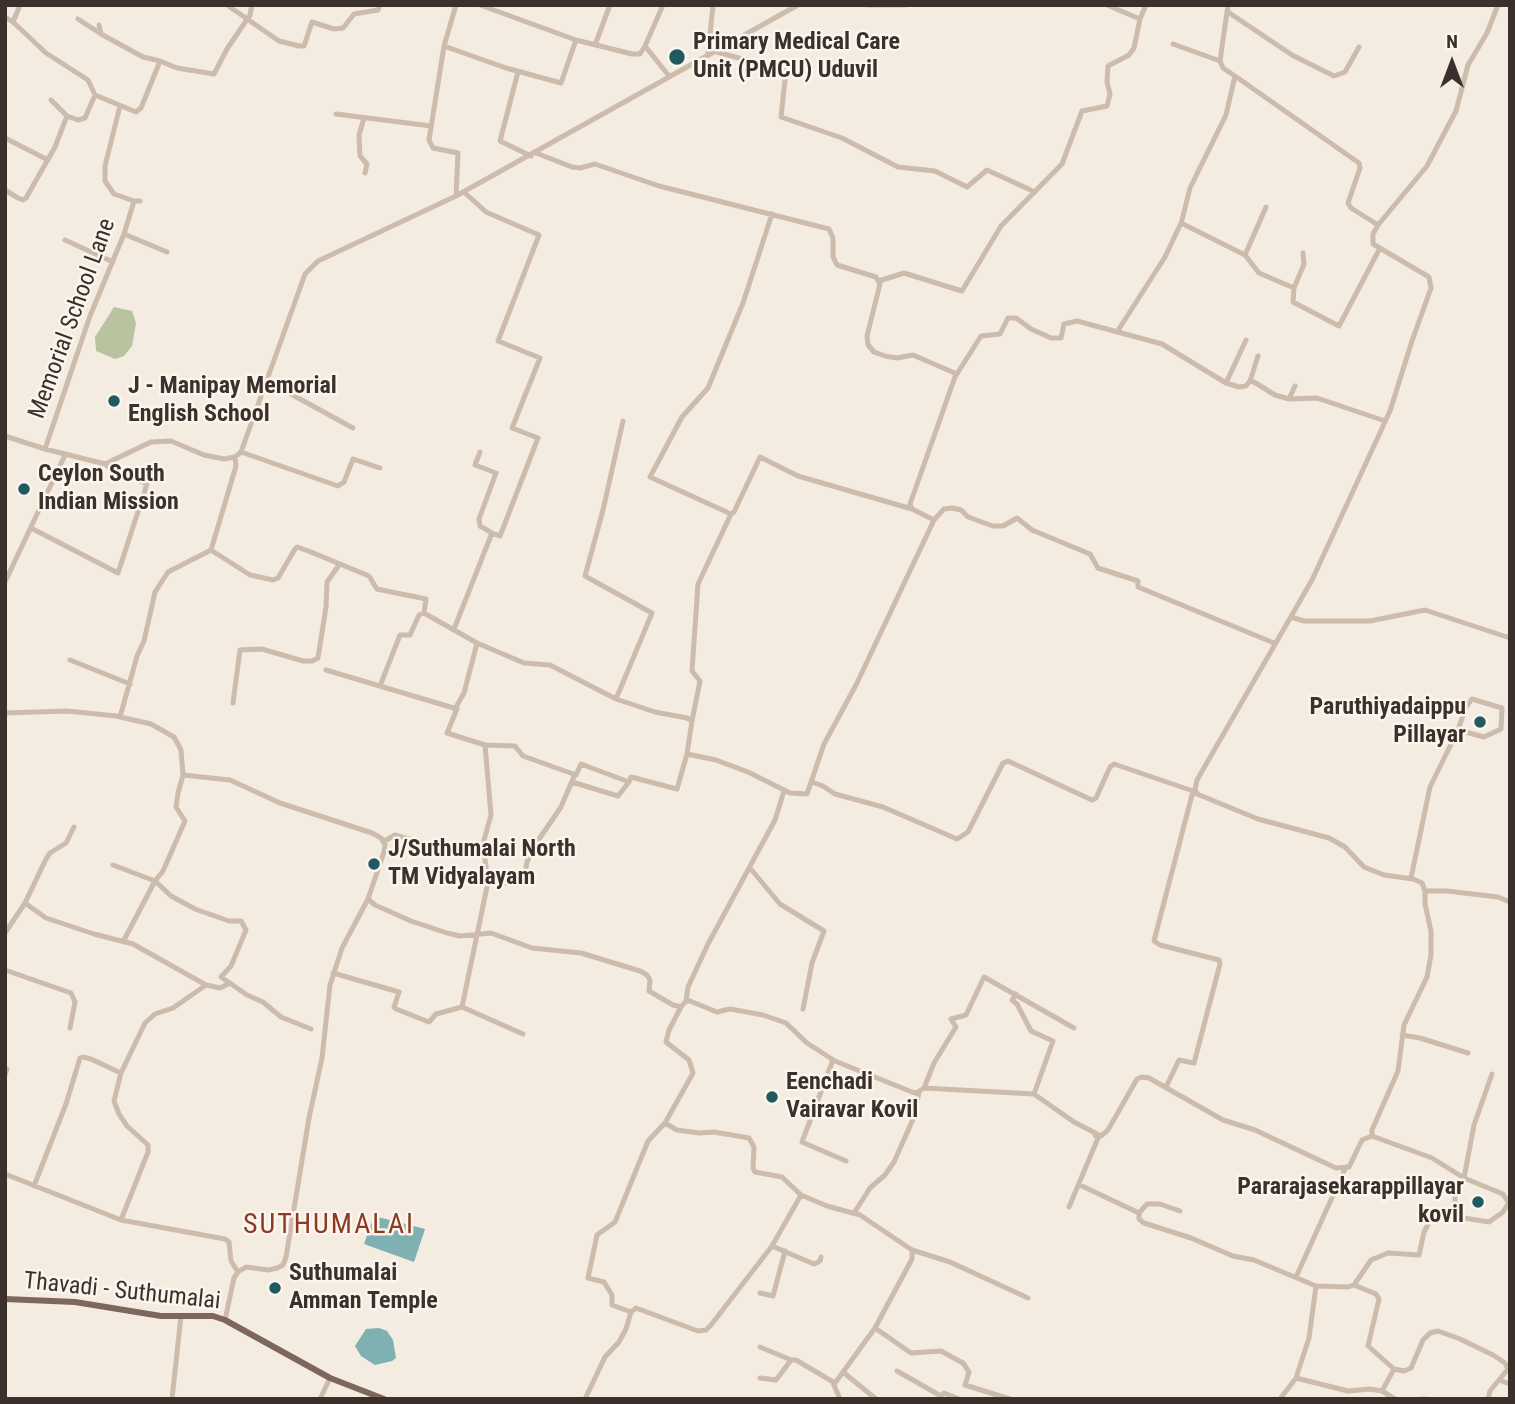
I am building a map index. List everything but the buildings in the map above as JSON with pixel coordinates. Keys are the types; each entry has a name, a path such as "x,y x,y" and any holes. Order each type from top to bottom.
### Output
{"main road":[{"name":"Thavadi - Suthumalai","path":"5,1299 75,1302 161,1316 202,1315 225,1320 330,1378 384,1399"}],"street":[{"path":"13,22 20,5"},
{"path":"227,5 279,41 304,46 312,22 334,29 343,28 354,14 378,10 380,5"},
{"path":"78,19 143,57 177,68 214,74 247,20 251,5"},
{"path":"456,5 444,46 429,140 433,148 458,153 456,196"},
{"path":"480,5 576,40 632,54 640,54 663,5"},
{"path":"595,45 610,5"},
{"path":"711,52 713,5"},
{"path":"105,464 150,442 171,441 204,455 224,459 234,457 241,452 305,274 318,261 464,192 798,5"},
{"path":"867,5 905,5"},
{"path":"1107,5 1140,19"},
{"path":"878,281 904,273 962,291 1001,226 1062,164 1082,111 1107,106 1110,94 1107,82 1108,66 1129,55 1134,48 1146,5"},
{"path":"1196,792 1197,780 1291,617 1339,525 1385,421 1432,288 1429,278 1373,244 1373,234 1427,166 1456,111 1468,65 1487,33 1498,5"},
{"path":"1359,47 1345,72 1334,76 1282,49 1228,9 1220,61 1223,68 1359,163 1360,169 1348,203 1351,208 1378,225"},
{"path":"5,18 13,22 46,53 88,80 95,95 133,112 141,108 160,61"},
{"path":"99,25 100,34"},
{"path":"444,46 518,72 561,83 576,40"},
{"path":"1173,44 1220,61"},
{"path":"645,46 669,76"},
{"path":"711,52 786,71 780,117 842,138 898,167 935,171 967,187 987,170 1035,192"},
{"path":"518,72 500,141 572,167 595,164 659,186 829,229 833,238 833,257 837,265 876,277 878,281 879,290 867,336 868,345 874,352 885,356 913,355 957,374"},
{"path":"1117,332 1165,257 1181,224 1190,188 1226,115 1235,76"},
{"path":"51,100 67,116 78,120 83,119 91,108 95,95"},
{"name":"Memorial School Lane","path":"46,449 90,316 137,201 114,194 105,181 105,166 120,106"},
{"path":"335,114 430,126"},
{"path":"5,190 23,200 26,198 48,160 67,116"},
{"path":"364,118 359,135 360,156 367,164 365,173"},
{"path":"5,138 48,160"},
{"path":"464,192 486,212 539,235 498,341 540,358 512,428 538,438 500,536 480,526 479,519 496,473 475,465 480,452"},
{"path":"1245,255 1266,207"},
{"path":"731,514 650,477 682,417 708,388 743,303 772,214"},
{"path":"1181,224 1245,255 1259,273 1294,288"},
{"path":"124,234 167,252"},
{"path":"65,240 113,262"},
{"path":"1303,253 1304,264 1294,288 1293,302 1339,326 1380,248"},
{"path":"912,509 910,504 957,374 981,336 1000,334 1008,318 1016,318 1031,330 1051,338 1061,338 1064,324 1077,321 1162,344 1226,383 1239,387 1246,386 1250,381 1258,356"},
{"path":"1226,383 1246,340"},
{"path":"267,381 353,428"},
{"path":"1250,381 1275,396 1289,399 1317,398 1385,421"},
{"path":"1289,399 1295,386"},
{"path":"616,699 652,613 585,576 603,510 622,421"},
{"path":"5,436 65,455 105,464 111,470 147,484 118,573 32,528"},
{"path":"241,452 338,486 344,482 353,459 380,468"},
{"path":"5,582 65,455"},
{"path":"120,717 136,656 144,641 155,592 168,572 211,550 236,466 234,457"},
{"path":"572,782 618,796 631,777 677,789 687,754 700,681 692,671 698,584 760,457 798,475 912,509 934,520"},
{"path":"687,754 716,760 748,772 784,791 803,796 807,794 824,744 856,685 934,520 944,509 961,510 968,517 993,526 1003,526 1017,518 1032,530 1090,554 1098,569 1138,581 1139,587 1274,643"},
{"path":"454,629 492,533"},
{"path":"211,550 250,575 273,580 278,578 297,547 369,576 377,589 426,599"},
{"path":"233,703 240,650 262,649 303,660 313,661 318,658 324,628 327,582 340,565"},
{"path":"424,613 426,591"},
{"path":"1291,617 1304,621 1370,621 1426,610 1510,638"},
{"path":"424,613 477,643 524,663 550,665 616,699 692,721"},
{"path":"380,686 400,635 410,635 419,615 424,613"},
{"path":"477,643 464,693 447,733 485,745 516,746 523,756 575,774"},
{"path":"70,660 130,684"},
{"path":"326,670 455,709"},
{"path":"1411,878 1430,787 1458,730 1466,707 1472,699 1502,708 1501,729 1484,737 1458,730"},
{"path":"5,713 67,711 151,723 174,737 181,750 183,775 176,807 185,821 163,871 124,940"},
{"path":"462,1007 488,882 483,844 491,816 485,745"},
{"path":"812,782 835,794 883,807 957,839 968,832 1003,763 1008,761 1092,800 1096,798 1114,764 1196,792 1258,819 1329,838 1345,848 1364,867 1384,875 1411,878 1422,883 1431,930 1431,955 1427,977 1410,1010 1402,1035 1398,1071 1372,1130 1372,1136"},
{"path":"488,882 523,884 533,848 561,807 581,764 629,782"},
{"path":"183,775 230,780 280,803 372,833 383,842 384,852 368,899 342,948 333,973 328,995 322,1058 309,1118 286,1257 277,1268 268,1270 246,1267 238,1272 234,1278 225,1320"},
{"path":"631,1312 612,1305 612,1295 604,1282 588,1278 597,1235 615,1222 648,1141 665,1123 693,1073 689,1060 666,1042 669,1030 708,944 775,820 784,791"},
{"path":"1166,1087 1179,1060 1194,1063 1220,964 1219,960 1160,945 1154,940 1192,795 1196,792"},
{"path":"5,933 25,903 46,859 50,853 66,843 74,827"},
{"path":"383,842 394,835 456,853 458,848 485,856"},
{"path":"113,865 155,881 170,896 195,909 241,921 246,930 231,966 221,977 247,995 263,1002 281,1017 310,1029"},
{"path":"750,868 780,904 824,931 812,963 803,1009"},
{"path":"1425,891 1498,897 1510,902"},
{"path":"368,899 411,921 447,933 460,936 477,933 501,936 544,950 569,950 640,971 650,980 649,991 673,1005 690,1001 717,1012 730,1009 763,1015 786,1023 807,1044 833,1060 912,1092 921,1090 1034,1094 1098,1138 1069,1207"},
{"path":"25,903 46,918 94,934 124,940 206,985 220,988 230,983"},
{"path":"5,971 71,993 75,1002 70,1028"},
{"path":"333,973 398,992 394,1007 396,1009 429,1022 436,1014 462,1007 523,1034"},
{"path":"854,1213 870,1188 885,1175 894,1162 914,1117 921,1090 956,1027 951,1019 966,1015 984,977 1074,1028"},
{"path":"121,1220 148,1152 148,1145 118,1114 114,1101 121,1073 145,1023 155,1014 173,1008 206,985"},
{"path":"1016,995 1012,1000 1017,1004 1031,1031 1052,1041 1034,1094"},
{"path":"1402,1035 1468,1053"},
{"path":"34,1186 66,1104 80,1058 91,1059 121,1073"},
{"path":"833,1060 803,1142 846,1161"},
{"path":"1458,1217 1454,1210 1455,1194 1464,1178 1474,1125 1492,1074"},
{"path":"1093,1133 1101,1136 1108,1130 1137,1079 1149,1077 1223,1120 1255,1130 1336,1168 1345,1169"},
{"path":"665,1123 677,1130 749,1138 754,1147 755,1172 782,1177 801,1195 860,1215 912,1250 950,1262 1028,1298"},
{"path":"1180,1211 1160,1204 1147,1204 1139,1213 1139,1219 1143,1223 1191,1238 1233,1256 1254,1259 1296,1278 1316,1286 1348,1287 1354,1285 1371,1260 1388,1253 1419,1255 1424,1232 1432,1217 1448,1213 1489,1222 1509,1204 1503,1194 1464,1178 1433,1158 1372,1136 1362,1140 1349,1167 1345,1169 1296,1278"},
{"path":"5,1174 121,1220 225,1239 229,1242 230,1261 238,1272"},
{"path":"1080,1185 1139,1213"},
{"path":"585,1399 605,1357 618,1342 626,1329 631,1312 636,1308 698,1331 706,1330 772,1246 801,1195"},
{"path":"772,1246 814,1264 820,1261 821,1256"},
{"path":"833,1383 875,1328 912,1259 912,1250"},
{"path":"760,1293 773,1296 785,1251"},
{"path":"1354,1285 1378,1296 1368,1346 1394,1369 1404,1371 1411,1368 1423,1340 1430,1333 1438,1331 1471,1344 1505,1363 1508,1369 1490,1391 1488,1399"},
{"path":"1280,1399 1296,1378 1310,1338 1316,1286"},
{"path":"172,1399 181,1317"},
{"path":"875,1328 911,1353 941,1351 963,1363 969,1372 965,1385 1010,1399"},
{"path":"760,1347 796,1360 833,1383 840,1399"},
{"path":"760,1378 776,1380 791,1360"},
{"path":"1382,1391 1394,1369"},
{"path":"897,1371 940,1396 944,1393 960,1399 968,1386"},
{"path":"843,1372 876,1399"},
{"path":"320,1399 330,1378"},
{"path":"1296,1378 1348,1391 1382,1391 1395,1399"},
{"path":"1499,1380 1510,1384"},
{"path":"1420,1399 1426,1399"}],"green space":[{"path":"114,307 132,311 136,323 132,346 124,356 115,359 96,351 95,337"}],"water":[{"path":"374,1216 425,1229 414,1262 364,1244"},
{"path":"379,1328 387,1331 393,1340 396,1358 375,1365 361,1356 355,1346 366,1329"}],"place":[{"name":"Primary Medical Care Unit (PMCU) Uduvil","path":"677,57"},
{"name":"J - Manipay Memorial English School","path":"114,401"},
{"name":"Ceylon South Indian Mission","path":"24,489"},
{"name":"Paruthiyadaippu Pillayar","path":"1480,722"},
{"name":"J/Suthumalai North TM Vidyalayam","path":"374,864"},
{"name":"Eenchadi Vairavar Kovil","path":"772,1097"},
{"name":"Pararajasekarappillayar kovil","path":"1478,1202"},
{"name":"Suthumalai Amman Temple","path":"275,1288"}],"district":[{"name":"SUTHUMALAI","path":"329,1226"}]}
